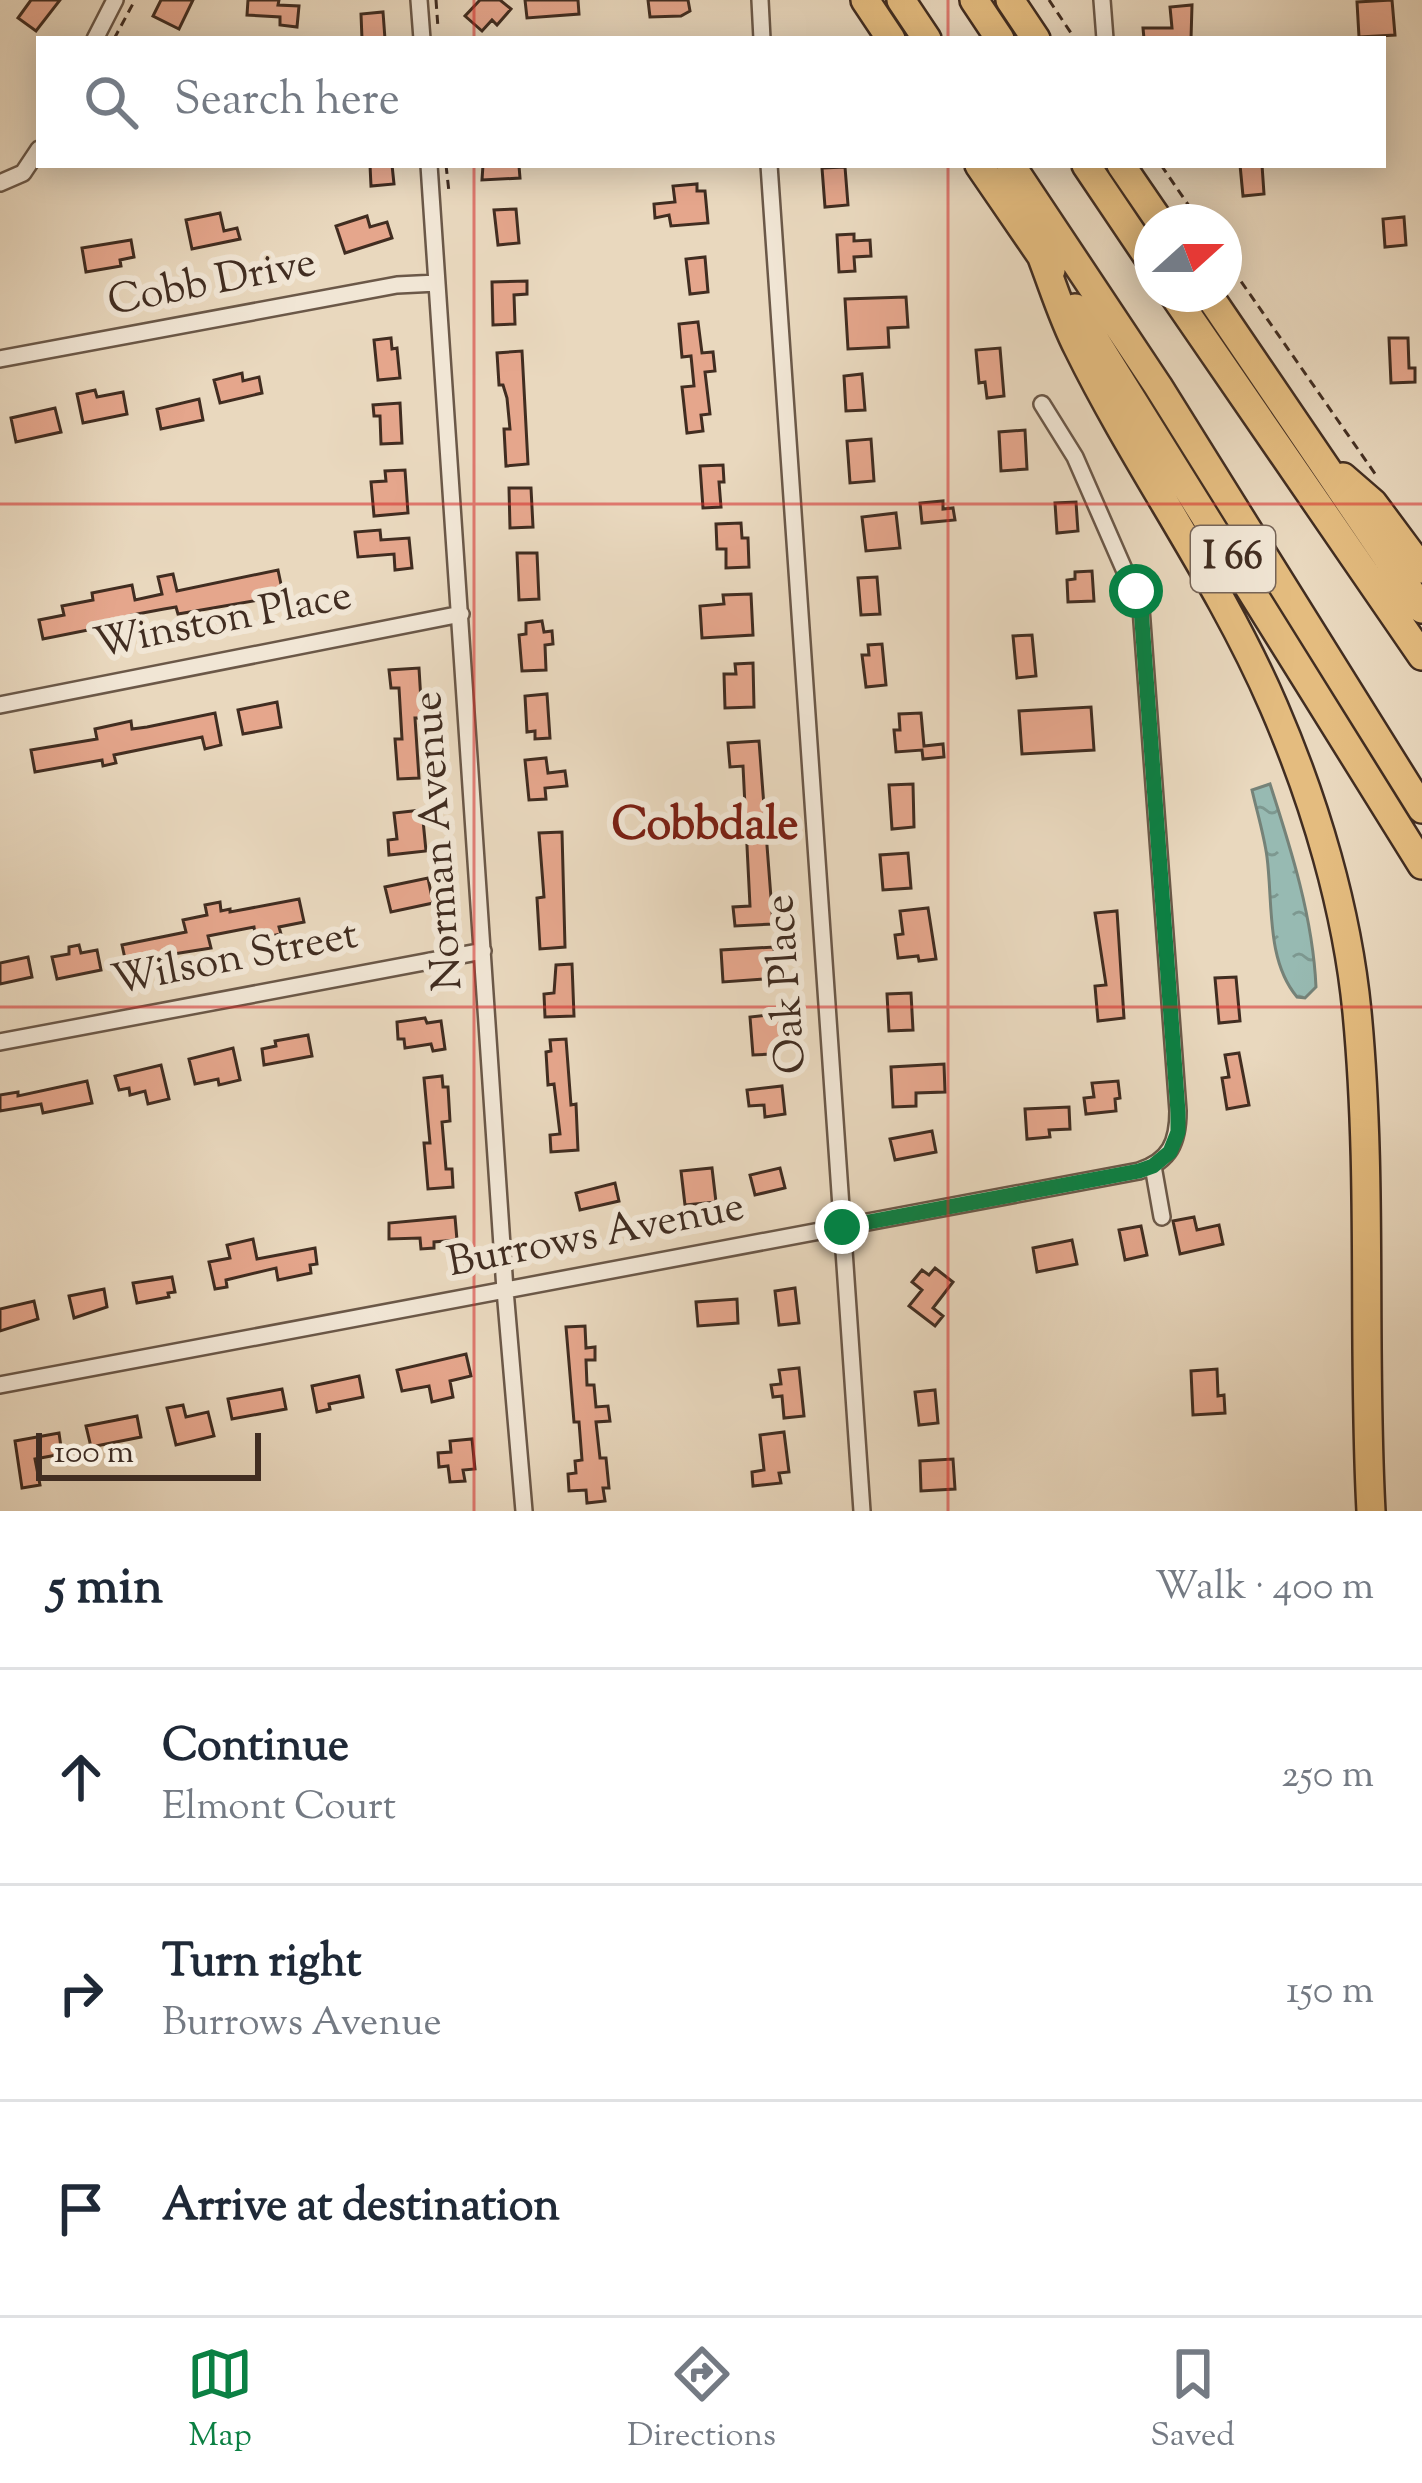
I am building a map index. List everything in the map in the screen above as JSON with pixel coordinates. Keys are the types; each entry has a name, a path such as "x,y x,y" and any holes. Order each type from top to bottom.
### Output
{"highway":[{"path":"865,0 890,36"},
{"path":"902,0 925,36"},
{"path":"974,0 998,36"},
{"path":"1010,0 1034,36"},
{"name":"I 66","path":"981,168 1196,497 1422,866"},
{"path":"1013,168 1158,386 1422,809"},
{"path":"1088,168 1134,236"},
{"path":"1123,168 1148,204"},
{"path":"1041,256 1077,347 1222,602 1274,707 1310,806 1340,910 1357,1011 1371,1511"},
{"path":"1185,312 1422,656"},
{"path":"1220,312 1422,609"},
{"path":"1310,448 1373,503 1422,569"},
{"path":"1363,712 1422,795"}],"street":[{"path":"97,36 115,0"},
{"path":"419,0 422,36"},
{"path":"760,0 762,36"},
{"path":"1102,0 1105,36"},
{"path":"0,182 23,172 36,153"},
{"name":"Norman Avenue","path":"429,168 524,1511"},
{"name":"Oak Place","path":"769,168 862,1511"},
{"name":"Cobb Drive","path":"0,359 397,285 437,283"},
{"path":"1042,404 1076,457 1141,608 1178,1112 1175,1143 1153,1166 1162,1217"},
{"name":"Winston Place","path":"0,705 461,614"},
{"name":"Wilson Street","path":"0,1042 483,951"},
{"name":"Burrows Avenue","path":"0,1385 1153,1166"}],"path":[{"path":"116,36 135,0"},
{"path":"436,0 438,36"},
{"path":"1048,0 1073,36"},
{"path":"446,168 449,192"},
{"path":"1163,168 1188,204"},
{"path":"1242,283 1381,482"}],"water":[{"path":"1270,784 1306,910 1316,987 1305,998 1297,997 1287,982 1275,949 1267,857 1252,790"}],"building":[{"path":"31,0 60,0 36,31 18,18"},
{"path":"161,0 193,0 179,29 153,16"},
{"path":"248,0 279,0 278,5 299,6 297,27 280,25 280,17 247,15"},
{"path":"480,0 500,0 511,9 497,25 492,20 482,31 465,16"},
{"path":"525,0 578,0 579,14 527,18"},
{"path":"648,0 688,0 690,11 681,16 650,17"},
{"path":"1392,0 1395,35 1359,36 1357,2"},
{"path":"1192,5 1191,36 1144,36 1143,28 1172,28 1170,7"},
{"path":"383,12 385,36 362,36 361,14"},
{"path":"370,168 392,168 394,184 371,186"},
{"path":"483,168 519,168 520,178 482,180"},
{"path":"822,168 845,168 848,205 825,207"},
{"path":"1240,168 1262,168 1264,194 1243,196"},
{"path":"697,184 697,191 705,191 708,223 671,226 669,215 655,218 654,204 675,202 673,186"},
{"path":"516,209 519,243 498,245 494,210"},
{"path":"220,213 224,231 237,228 240,239 192,249 186,220"},
{"path":"367,216 370,227 387,222 392,238 345,253 336,226"},
{"path":"1404,217 1406,245 1385,247 1383,219"},
{"path":"854,234 854,241 870,240 871,256 854,257 855,271 839,272 837,235"},
{"path":"131,240 134,257 120,260 121,266 86,272 82,248"},
{"path":"705,257 708,292 690,294 686,259"},
{"path":"527,281 527,294 514,295 515,324 493,325 492,282"},
{"path":"906,297 908,327 888,328 889,347 848,349 845,299"},
{"path":"698,322 702,353 713,352 715,371 705,372 710,414 701,415 703,431 687,433 682,387 694,386 691,356 682,357 679,324"},
{"path":"391,338 392,349 397,348 400,378 378,380 374,340"},
{"path":"1389,338 1408,338 1409,368 1415,368 1415,382 1391,383"},
{"path":"1000,348 1004,396 987,398 985,382 979,383 976,350"},
{"path":"522,351 528,464 506,466 504,429 510,429 497,353"},
{"path":"242,373 243,381 259,377 262,393 220,403 214,380"},
{"path":"862,374 865,410 846,411 844,376"},
{"path":"95,390 97,397 123,392 127,414 83,423 77,394"},
{"path":"199,399 203,420 161,429 157,409"},
{"path":"400,403 402,443 381,444 380,416 374,416 373,405"},
{"path":"55,408 61,432 16,442 11,418"},
{"path":"1025,430 1027,469 1001,471 999,432"},
{"path":"871,439 874,481 850,483 847,441"},
{"path":"723,465 721,507 703,508 700,466"},
{"path":"405,470 408,513 374,516 371,482 386,481 385,471"},
{"path":"509,488 531,488 533,527 510,528"},
{"path":"943,501 943,509 953,508 955,520 922,523 920,503"},
{"path":"1076,502 1078,531 1057,533 1055,503"},
{"path":"896,513 900,548 866,551 862,517"},
{"path":"741,523 742,538 748,538 749,567 726,568 726,549 717,549 716,524"},
{"path":"380,530 381,540 409,538 412,568 395,570 394,554 358,557 355,532"},
{"path":"517,553 537,553 539,599 519,600"},
{"path":"278,570 282,589 269,592 270,598 178,614 176,607 164,609 132,615 133,621 43,639 39,620 64,615 62,606 93,600 92,593 132,585 135,600 162,594 158,577 173,574 177,591"},
{"path":"1092,571 1094,601 1068,602 1067,580 1075,579 1075,572"},
{"path":"877,577 880,614 861,615 858,578"},
{"path":"751,594 753,635 702,638 700,606 724,604 723,595"},
{"path":"542,621 544,632 552,631 553,644 545,645 546,670 522,671 519,635 526,634 526,623"},
{"path":"1032,635 1036,676 1017,678 1013,636"},
{"path":"882,644 886,685 866,687 862,655 869,655 868,645"},
{"path":"753,663 754,707 725,708 724,674 736,674 735,664"},
{"path":"419,668 422,718 415,718 419,778 398,779 399,688 391,688 389,670"},
{"path":"547,694 550,738 535,739 535,731 527,732 525,696"},
{"path":"277,702 281,727 243,734 238,710"},
{"path":"1091,707 1094,750 1022,754 1019,711"},
{"path":"215,713 221,745 205,749 202,737 114,755 116,763 103,766 102,760 35,772 31,750 97,739 95,729 131,721 132,729 147,727"},
{"path":"921,713 924,746 943,744 944,757 923,759 922,750 896,752 894,730 900,730 899,714"},
{"path":"759,741 773,924 735,926 733,907 750,906 743,766 730,767 728,743"},
{"path":"546,758 548,773 565,771 567,786 545,788 546,799 529,800 525,760"},
{"path":"913,784 914,827 892,829 889,785"},
{"path":"422,810 426,851 389,855 388,840 397,839 394,813"},
{"path":"562,832 565,947 540,949 537,898 544,897 539,833"},
{"path":"908,853 911,888 883,890 880,855"},
{"path":"428,878 433,903 391,912 385,887"},
{"path":"299,899 304,922 279,927 281,934 256,939 254,927 208,936 211,948 161,956 162,961 127,968 122,945 186,932 183,920 207,915 205,905 220,902 221,911 230,912"},
{"path":"928,908 936,959 898,958 895,935 903,934 900,911"},
{"path":"1117,911 1124,1018 1098,1021 1095,986 1106,985 1095,913"},
{"path":"79,945 81,953 97,950 101,970 57,979 52,957 69,954 69,947"},
{"path":"774,947 776,978 723,982 721,950"},
{"path":"28,957 32,977 0,984 0,963"},
{"path":"572,964 574,1016 545,1017 544,994 554,993 556,965"},
{"path":"1236,977 1240,1021 1219,1023 1215,978"},
{"path":"911,993 913,1030 889,1031 887,994"},
{"path":"779,1014 782,1046 771,1047 771,1054 753,1055 750,1017"},
{"path":"425,1018 427,1023 441,1021 445,1049 433,1051 431,1044 405,1048 404,1039 398,1039 397,1022"},
{"path":"308,1035 312,1056 264,1065 262,1049 276,1046 275,1041"},
{"path":"566,1039 578,1150 551,1152 550,1135 560,1134 546,1052 551,1051 550,1040"},
{"path":"233,1048 240,1080 195,1084 189,1059"},
{"path":"1239,1053 1249,1105 1227,1109 1222,1078 1229,1077 1225,1055"},
{"path":"944,1064 945,1092 916,1093 916,1106 893,1107 891,1067"},
{"path":"161,1065 169,1099 148,1104 145,1091 130,1095 129,1088 119,1090 115,1076"},
{"path":"442,1076 443,1087 448,1087 450,1121 442,1122 446,1169 452,1169 453,1187 428,1189 424,1143 430,1143 424,1078"},
{"path":"87,1081 92,1103 43,1113 41,1104 0,1111 0,1095 18,1092 18,1096"},
{"path":"1118,1081 1116,1111 1086,1114 1084,1098 1094,1097 1092,1083"},
{"path":"782,1086 785,1114 765,1117 764,1105 749,1106 747,1090"},
{"path":"1069,1107 1070,1129 1049,1130 1050,1137 1027,1139 1025,1109"},
{"path":"932,1131 936,1152 895,1160 890,1139"},
{"path":"712,1168 716,1202 685,1205 681,1171"},
{"path":"780,1168 785,1188 755,1195 750,1175"},
{"path":"615,1183 619,1201 580,1210 576,1193"},
{"path":"455,1217 457,1240 434,1242 434,1248 421,1249 420,1238 389,1239 389,1223"},
{"path":"1194,1217 1197,1230 1219,1225 1223,1244 1180,1254 1173,1221"},
{"path":"1141,1226 1147,1255 1125,1260 1119,1230"},
{"path":"253,1239 257,1259 315,1248 317,1264 310,1265 311,1273 278,1280 276,1268 226,1280 227,1287 215,1289 209,1262 230,1258 227,1245"},
{"path":"1072,1240 1077,1264 1037,1272 1033,1248"},
{"path":"935,1268 953,1282 933,1308 943,1316 935,1326 909,1306 922,1290 912,1282 922,1270 929,1275"},
{"path":"172,1277 175,1292 168,1293 169,1297 137,1303 133,1283"},
{"path":"795,1288 799,1323 779,1325 775,1291"},
{"path":"104,1289 107,1307 74,1318 69,1296"},
{"path":"737,1299 738,1323 698,1326 696,1302"},
{"path":"34,1301 38,1319 0,1331 0,1309"},
{"path":"585,1326 586,1348 595,1347 595,1360 586,1360 587,1385 594,1385 596,1407 608,1406 610,1421 596,1422 609,1488 603,1488 605,1501 587,1503 586,1490 569,1491 568,1474 576,1473 575,1461 582,1460 566,1327"},
{"path":"466,1354 471,1376 450,1381 453,1397 432,1402 429,1386 402,1391 397,1370"},
{"path":"799,1368 804,1416 784,1418 782,1396 773,1397 771,1385 781,1384 779,1370"},
{"path":"1217,1369 1218,1396 1224,1395 1225,1413 1193,1415 1191,1371"},
{"path":"359,1376 363,1397 329,1404 330,1409 317,1412 312,1386"},
{"path":"282,1389 286,1409 232,1419 228,1399"},
{"path":"935,1390 938,1423 919,1425 915,1392"},
{"path":"183,1405 186,1417 208,1412 214,1436 176,1445 167,1408"},
{"path":"137,1416 141,1437 91,1447 86,1426"},
{"path":"784,1432 789,1472 779,1473 781,1483 753,1486 752,1472 764,1470 760,1435"},
{"path":"59,1433 62,1454 35,1459 40,1485 22,1488 15,1441"},
{"path":"472,1439 475,1469 463,1470 465,1481 450,1482 448,1466 439,1467 438,1453 451,1452 450,1441"},
{"path":"953,1459 955,1489 921,1491 920,1461"}],"district":[{"name":"Cobbdale","path":"705,827"}],"route":[{"path":"842,1227 1139,1171 1163,1160 1175,1143 1178,1112 1167,951 1136,591"}]}
